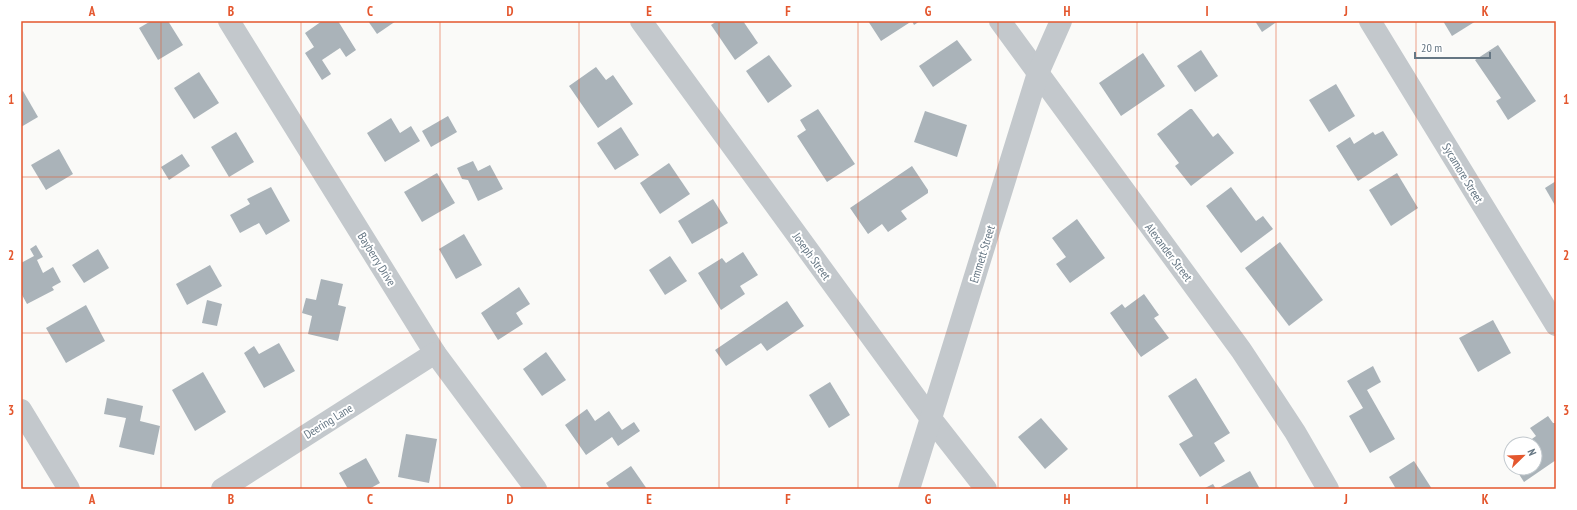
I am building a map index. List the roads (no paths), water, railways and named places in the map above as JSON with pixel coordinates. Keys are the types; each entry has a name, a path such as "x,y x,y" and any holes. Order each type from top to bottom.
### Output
{"street":[{"name":"Joseph Street","path":"641,21 932,420 986,489"},
{"name":"Alexander Street","path":"1000,21 1242,350 1296,432 1328,489"},
{"name":"Emmett Street","path":"909,489 932,420 1038,73 1061,21"},
{"name":"Sycamore Street","path":"1370,21 1554,319"},
{"name":"Bayberry Drive","path":"233,23 435,353 536,489"},
{"name":"Deering Lane","path":"222,489 435,353"},
{"path":"21,410 70,489"}]}
